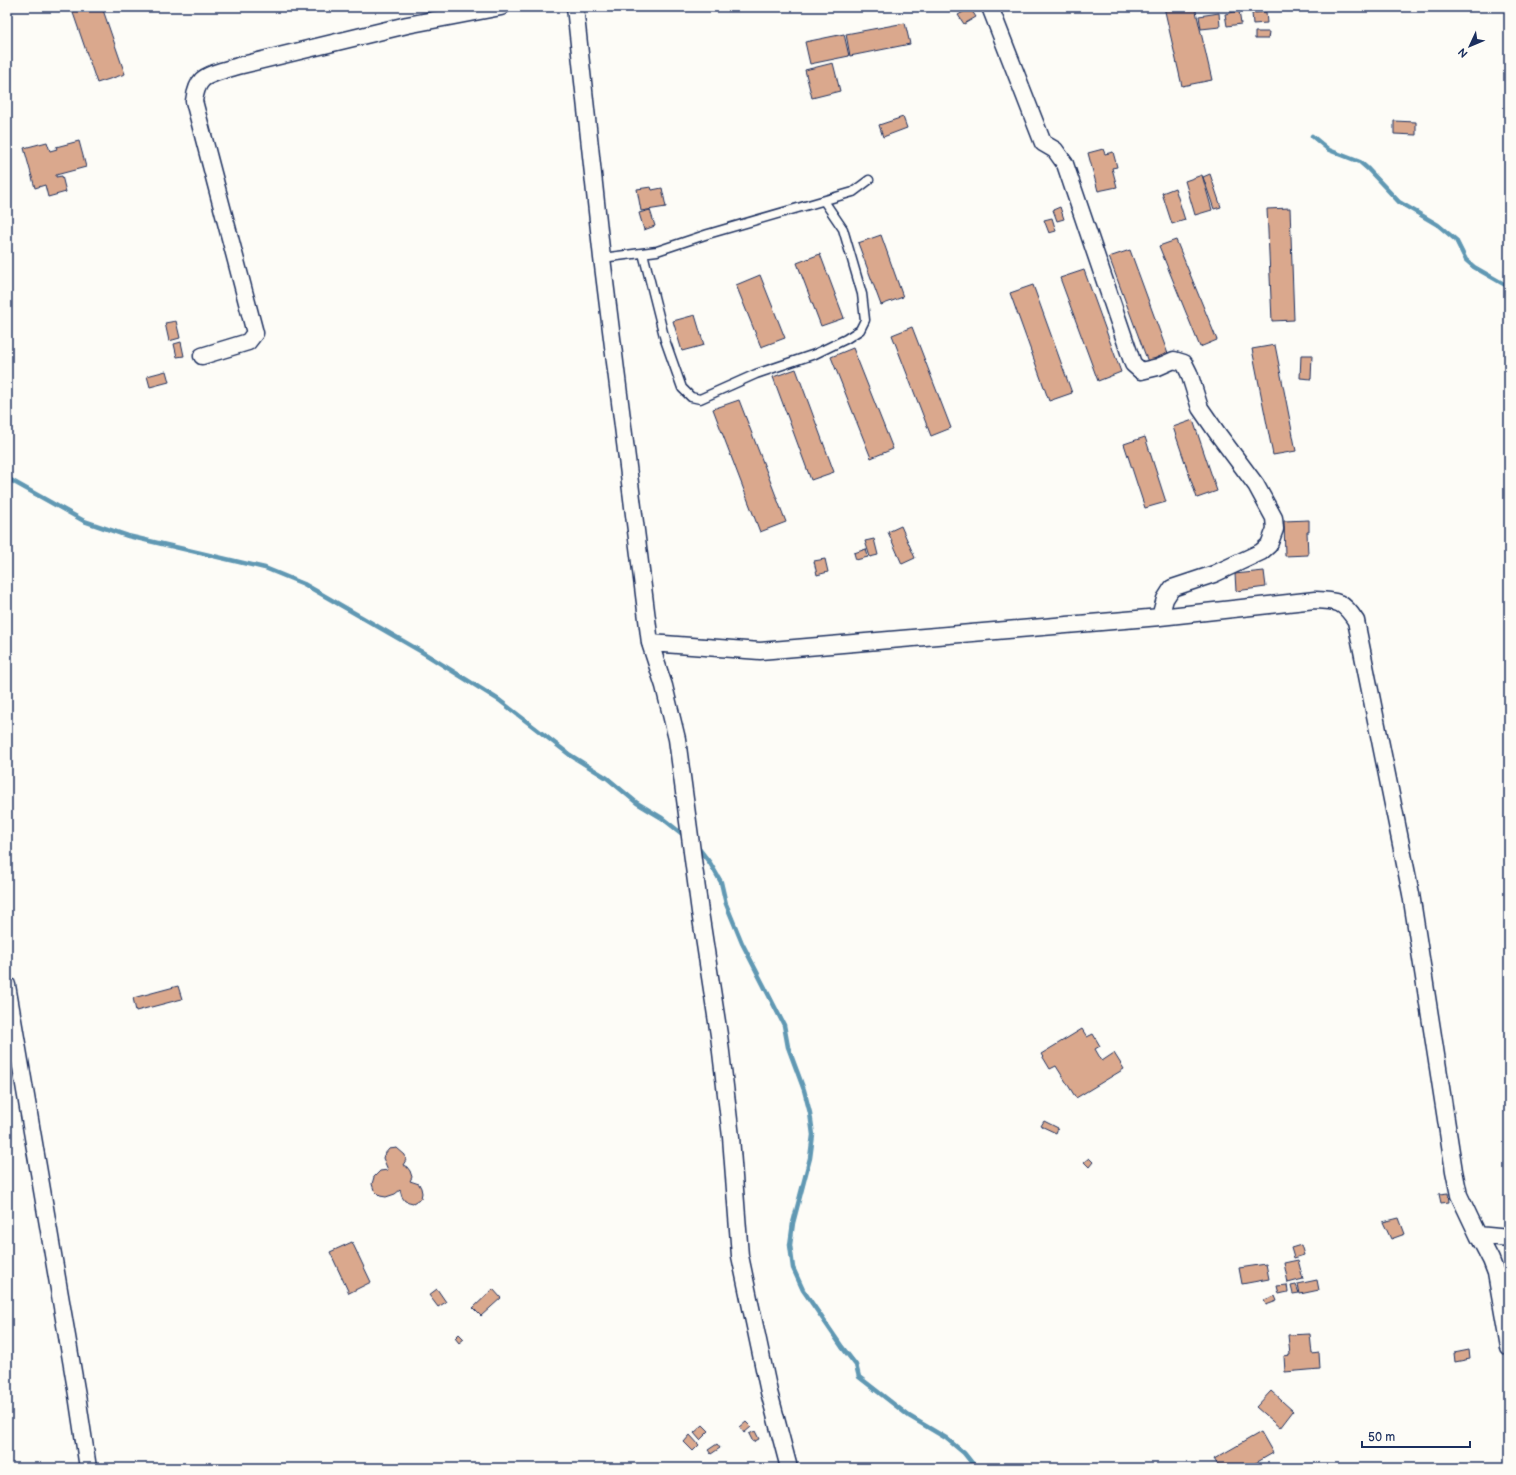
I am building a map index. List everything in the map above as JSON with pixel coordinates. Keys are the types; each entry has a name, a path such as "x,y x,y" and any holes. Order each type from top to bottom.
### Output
{"street":[{"path":"202,356 248,342 255,333 194,101 196,92 202,80 214,74 238,66 407,25 501,7"},
{"path":"574,7 602,258 650,644 664,686 677,739 700,912 719,1035 731,1138 740,1256 769,1392 788,1468"},
{"path":"990,7 1042,143 1055,150 1065,164 1133,364 1141,371 1158,367 1174,360 1184,363 1189,372 1200,408 1256,485 1274,518 1275,529 1273,536 1269,545 1261,552 1214,574 1172,588 1165,599 1160,617"},
{"path":"650,644 760,651 1160,617 1315,600 1335,601 1348,609 1356,621 1411,894 1459,1196 1491,1260 1496,1274 1509,1347"},
{"path":"7,985 76,1387 88,1468"},
{"path":"1478,1235 1509,1238"}],"lane":[{"path":"602,258 658,251 797,207 853,192 869,180"},
{"path":"643,253 666,340 682,388 691,397 700,399 756,374 815,354 846,340 860,330 865,320 862,294 843,230 824,201"}],"building":[{"path":"71,7 102,7 125,74 97,83"},
{"path":"1164,7 1195,7 1212,80 1182,86"},
{"path":"970,8 976,17 964,24 958,15"},
{"path":"1239,11 1241,24 1227,26 1225,14"},
{"path":"1266,12 1267,23 1253,24 1252,13"},
{"path":"1219,13 1220,27 1201,29 1199,16"},
{"path":"905,23 910,44 850,56 846,34"},
{"path":"1255,32 1269,32 1268,39 1255,39"},
{"path":"844,34 849,56 810,64 805,42"},
{"path":"833,63 840,91 812,98 805,70"},
{"path":"903,117 907,128 883,137 879,125"},
{"path":"1394,121 1416,122 1416,135 1394,134"},
{"path":"79,141 86,167 56,175 56,177 62,176 66,192 48,197 45,185 35,188 24,148 47,142 50,151 57,149 56,147"},
{"path":"1103,149 1105,154 1113,152 1117,167 1112,168 1117,187 1098,191 1088,153"},
{"path":"1210,174 1221,207 1214,209 1203,177"},
{"path":"1202,175 1212,210 1195,215 1185,181"},
{"path":"651,187 652,190 662,188 666,207 641,211 637,189"},
{"path":"1175,188 1185,220 1172,224 1162,193"},
{"path":"1060,207 1064,219 1057,221 1053,210"},
{"path":"1290,208 1294,320 1272,321 1267,209"},
{"path":"650,210 655,226 644,230 639,213"},
{"path":"1052,218 1056,231 1049,233 1044,220"},
{"path":"881,235 903,297 881,305 858,243"},
{"path":"1176,240 1217,340 1200,347 1159,246"},
{"path":"1130,250 1168,354 1148,362 1109,257"},
{"path":"820,254 844,318 821,326 797,263"},
{"path":"1084,270 1121,372 1098,381 1060,278"},
{"path":"760,275 785,338 761,347 736,285"},
{"path":"1033,285 1072,393 1049,401 1010,293"},
{"path":"695,315 704,345 682,351 673,321"},
{"path":"176,321 180,338 169,341 165,323"},
{"path":"912,327 951,428 931,436 892,335"},
{"path":"181,342 184,356 177,357 174,344"},
{"path":"1275,345 1296,451 1273,455 1252,349"},
{"path":"853,348 893,449 871,458 831,357"},
{"path":"1301,355 1312,355 1311,379 1300,378"},
{"path":"796,369 834,472 811,480 773,377"},
{"path":"166,371 169,382 150,387 147,376"},
{"path":"739,400 786,522 760,532 713,409"},
{"path":"1193,420 1217,491 1197,498 1173,427"},
{"path":"1145,437 1166,502 1145,508 1124,444"},
{"path":"1309,520 1309,532 1307,532 1308,555 1285,556 1284,521"},
{"path":"901,526 915,558 902,564 888,532"},
{"path":"874,539 878,555 870,557 865,541"},
{"path":"866,549 868,557 856,560 854,553"},
{"path":"825,559 828,572 817,575 814,561"},
{"path":"1264,571 1266,587 1236,591 1235,574"},
{"path":"178,986 182,999 136,1011 133,998"},
{"path":"1082,1029 1087,1037 1093,1034 1100,1046 1095,1049 1102,1061 1114,1053 1124,1069 1076,1098 1056,1066 1050,1069 1041,1054"},
{"path":"1044,1121 1058,1128 1056,1133 1041,1126"},
{"path":"397,1148 405,1155 406,1160 403,1165 410,1171 412,1177 410,1181 419,1184 421,1188 421,1198 413,1203 405,1201 400,1190 395,1194 386,1197 380,1196 374,1190 372,1184 374,1177 380,1171 388,1170 383,1158 384,1155 389,1149"},
{"path":"1089,1158 1093,1162 1089,1167 1084,1162"},
{"path":"1448,1193 1449,1202 1441,1203 1439,1194"},
{"path":"1399,1218 1405,1234 1391,1239 1383,1222"},
{"path":"352,1242 371,1282 349,1293 330,1252"},
{"path":"1301,1245 1304,1255 1294,1258 1291,1248"},
{"path":"1298,1260 1303,1279 1288,1283 1284,1263"},
{"path":"1266,1264 1269,1279 1242,1284 1239,1268"},
{"path":"1317,1280 1319,1290 1300,1294 1298,1284"},
{"path":"1287,1285 1288,1292 1279,1294 1277,1286"},
{"path":"1296,1285 1299,1293 1293,1294 1291,1286"},
{"path":"437,1289 446,1302 438,1307 429,1295"},
{"path":"493,1289 501,1298 481,1316 473,1308"},
{"path":"1275,1296 1277,1301 1266,1305 1264,1300"},
{"path":"459,1334 464,1339 459,1343 455,1338"},
{"path":"1310,1334 1312,1354 1319,1353 1320,1369 1285,1372 1284,1356 1290,1355 1288,1335"},
{"path":"1469,1350 1470,1359 1455,1362 1454,1353"},
{"path":"1271,1391 1293,1411 1280,1428 1256,1407"},
{"path":"746,1422 751,1427 744,1433 740,1427"},
{"path":"703,1425 709,1431 700,1440 694,1433"},
{"path":"755,1431 759,1439 753,1442 749,1434"},
{"path":"1261,1432 1273,1453 1247,1468 1220,1468 1214,1459"},
{"path":"690,1435 699,1445 693,1451 684,1442"},
{"path":"717,1444 720,1448 711,1454 708,1450"}],"waterway":[{"path":"1312,136 1329,150 1360,162 1399,202 1438,225 1456,240 1466,260 1474,267 1509,287"},
{"path":"7,478 84,521 128,536 265,568 304,584 422,652 499,700 570,755 607,778 637,803 662,818 686,837"},
{"path":"696,845 710,863 721,882 726,904 742,943 784,1025 788,1047 804,1090 810,1113 813,1135 810,1158 793,1223 790,1245 793,1268 803,1290 856,1365 859,1377 909,1416 946,1438 964,1453 976,1468"}]}
